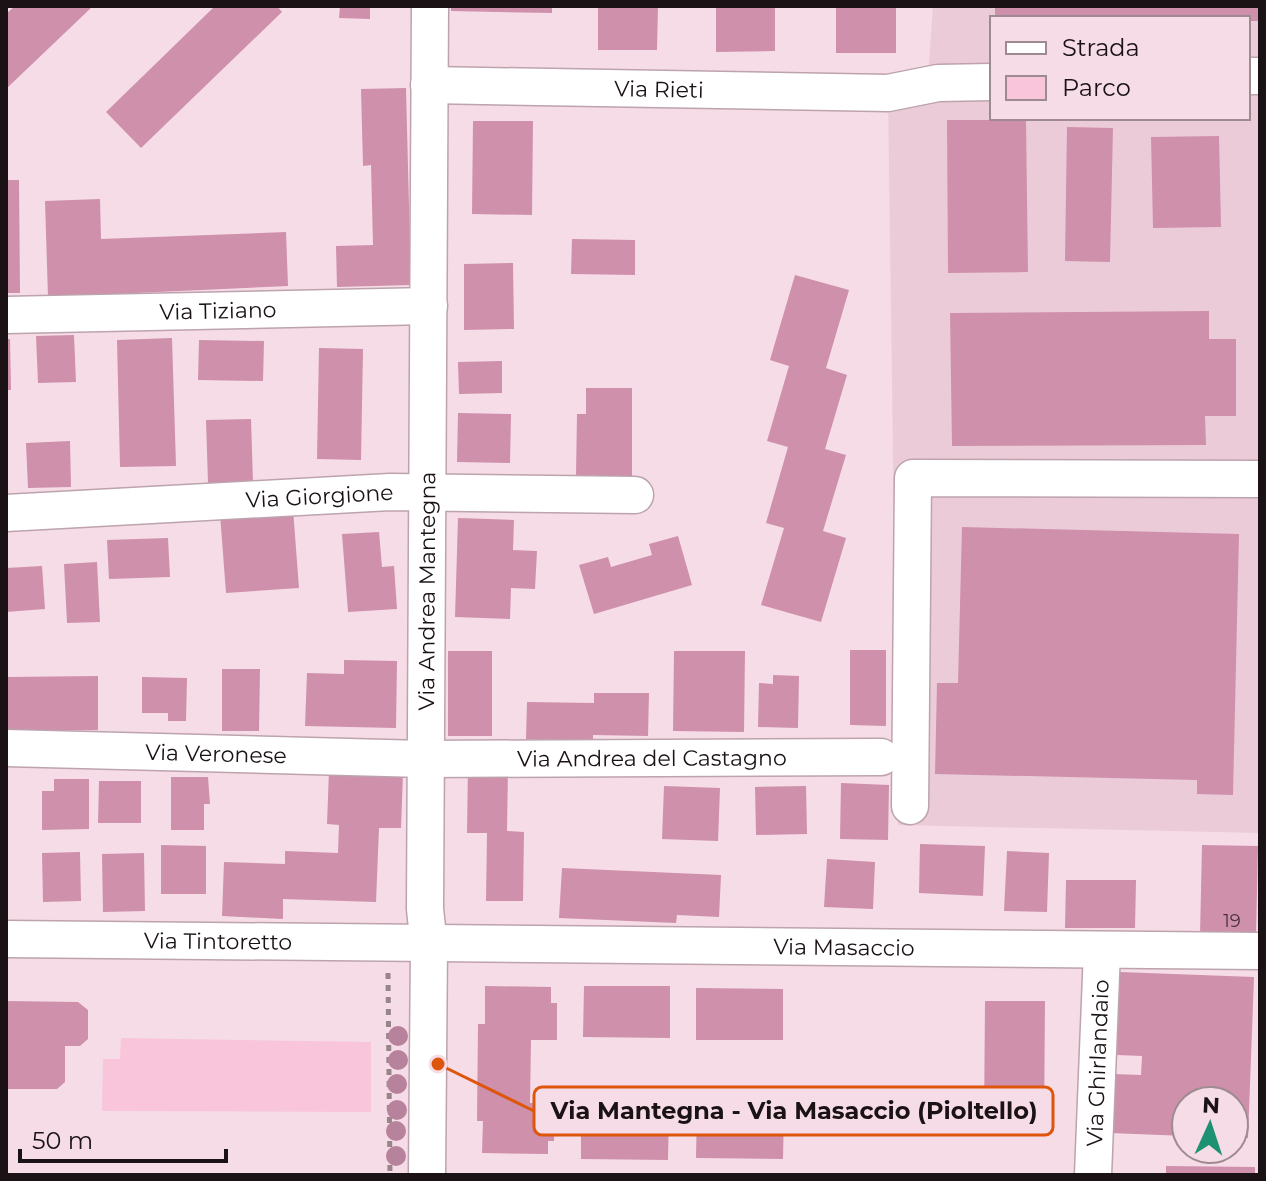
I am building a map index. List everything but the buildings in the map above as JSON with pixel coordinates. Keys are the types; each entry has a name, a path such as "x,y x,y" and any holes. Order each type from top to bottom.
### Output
{"street":[{"name":"Via Andrea Mantegna","path":"427,1175 429,946 425,909 424,759 430,6"},
{"name":"Via Rieti","path":"429,85 888,93 938,83 990,82"},
{"name":"Via Tiziano","path":"6,315 429,306"},
{"path":"910,806 913,478 1260,479"},
{"name":"Via Giorgione","path":"6,513 425,491 635,495"},
{"name":"Via Veronese","path":"6,748 424,759"},
{"name":"Via Andrea del Castagno","path":"424,759 881,757"},
{"name":"Via Tintoretto","path":"6,939 429,946"},
{"name":"Via Masaccio","path":"429,946 1260,951"},
{"name":"Via Ghirlandaio","path":"1093,1175 1102,951"}],"shaded area":[{"path":"933,6 1260,6 1260,833 898,825 888,93 927,92"}],"green space":[{"path":"121,1038 371,1042 371,1112 102,1111 103,1059 120,1059"}],"place":[{"name":"Via Mantegna - Via Masaccio (Pioltello)","path":"438,1064"}]}
